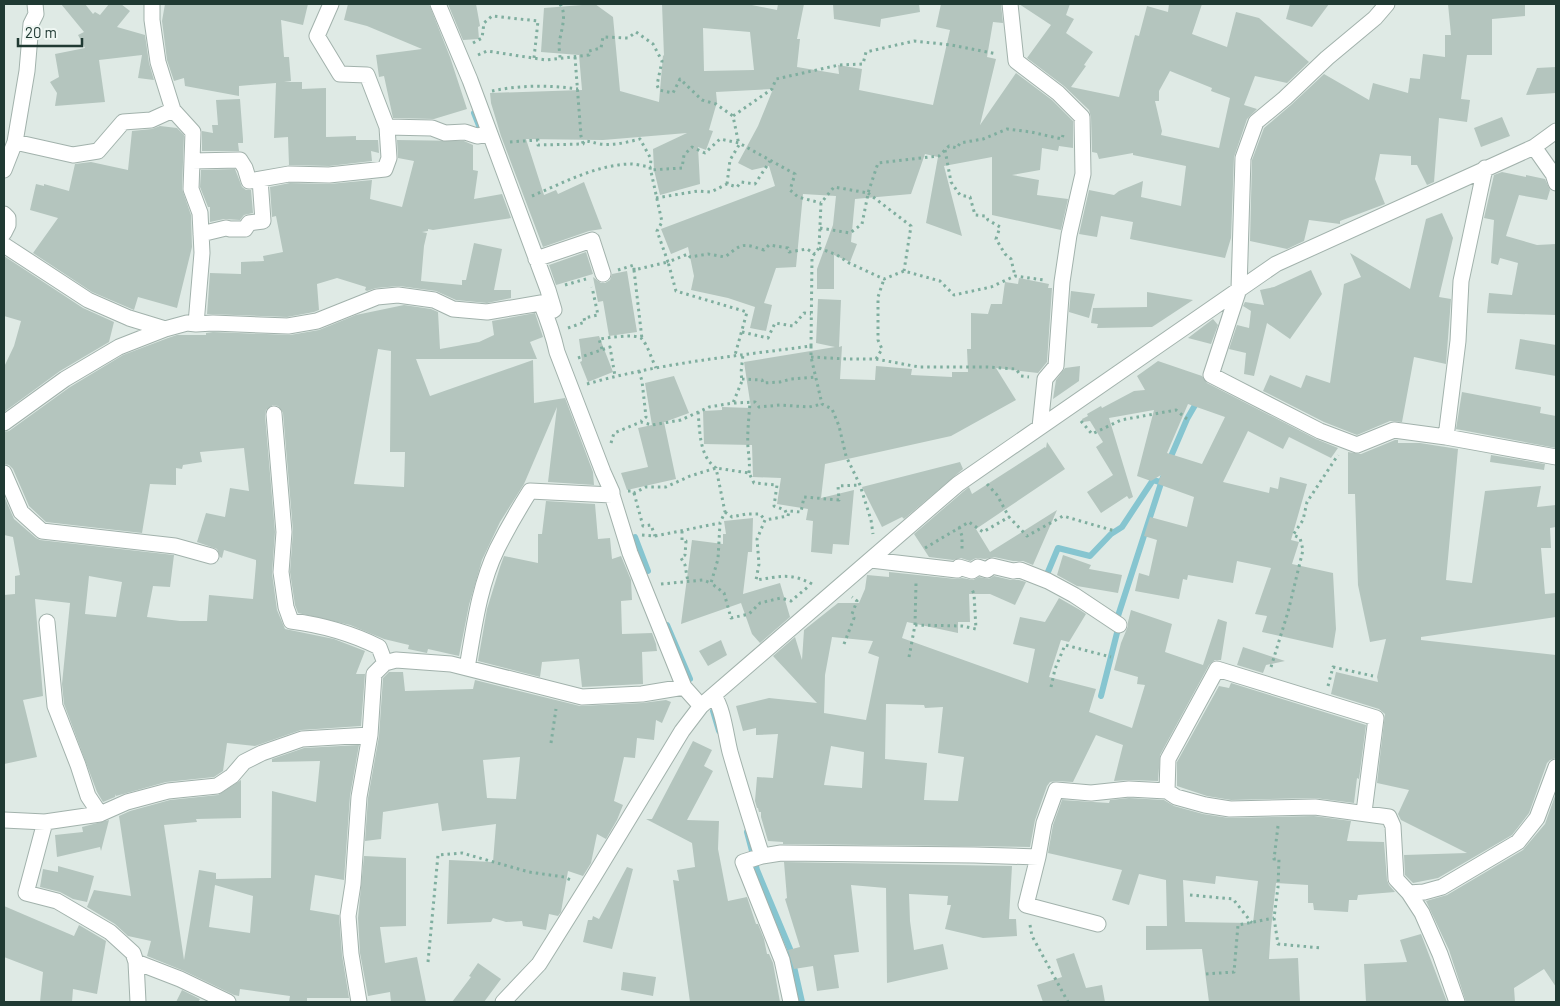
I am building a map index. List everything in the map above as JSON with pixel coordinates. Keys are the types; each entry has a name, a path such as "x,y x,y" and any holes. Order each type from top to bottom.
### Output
{"street":[{"path":"4,170 15,142 27,72 31,24 36,14 35,4"},
{"path":"152,4 152,20 158,62 174,110 193,132 191,189 200,213 202,254 196,324"},
{"path":"192,161 240,160 249,181 289,174 329,174 385,169 389,158 387,127 367,75 340,74 317,36 330,4"},
{"path":"438,4 475,94 487,138 515,203 548,290 554,310 546,313"},
{"path":"1010,4 1016,61 1058,93 1082,117 1082,174 1069,235 1062,282 1056,366 1045,379 1040,427"},
{"path":"1387,4 1375,18 1256,122 1243,158 1239,289 1211,375 1320,430 1357,445 1394,430 1446,437 1556,457"},
{"path":"15,142 73,155 98,151 123,122 152,120 174,110"},
{"path":"387,127 432,128 446,133 465,132 487,138"},
{"path":"502,1002 539,964 682,731 701,706 958,484 1276,264 1534,147 1556,131"},
{"path":"1534,147 1554,174 1556,183"},
{"path":"1446,437 1458,341 1461,281 1485,168"},
{"path":"201,234 226,228 244,229 249,223 263,221 260,179"},
{"path":"4,214 8,218 8,225 4,232"},
{"path":"536,258 592,240 596,276"},
{"path":"4,245 88,300 129,318 165,329"},
{"path":"4,422 65,379 119,347 165,329 187,323 288,326 317,322 377,297 398,295 434,300 453,309 487,312 540,303 553,332 557,352 612,494 623,534 645,590 684,687 701,706"},
{"path":"274,414 284,532 281,572 286,607 291,620 328,627 364,639 379,647 385,663"},
{"path":"4,473 21,512 42,531 175,546 211,556"},
{"path":"467,668 475,616 484,582 497,550 530,491 612,494"},
{"path":"875,557 900,563 957,570 964,568 972,571 978,567 986,570 992,566 1014,571 1020,570 1048,581 1074,595 1119,625"},
{"path":"47,622 55,706 88,796 100,814"},
{"path":"359,1002 351,954 348,916 353,884 359,797 370,735 374,674 385,663 396,660 451,664 582,697 642,694 684,687"},
{"path":"1167,791 1168,759 1218,669 1376,718 1364,812"},
{"path":"714,696 720,704 756,858"},
{"path":"4,820 45,822 100,814 127,802 168,792 217,786 232,776 244,762 262,753 302,739 370,735"},
{"path":"1409,893 1424,892 1442,887 1518,842 1537,818 1556,767"},
{"path":"1098,924 1026,905 1044,823 1056,790 1091,793 1129,789 1167,791 1176,797 1205,805 1230,809 1315,807 1364,812 1389,817 1393,826 1396,879 1409,893 1422,913 1457,1002"},
{"path":"45,822 26,893 57,901 110,932 133,953 136,962 138,1002"},
{"path":"791,1002 782,960 743,862 782,853 1038,857"},
{"path":"136,962 180,979 228,1002"}],"path":[{"path":"560,4 562,7 562,30 559,44 560,58"},
{"path":"454,44 464,42 471,44 482,38 484,23 492,16 538,21 534,58"},
{"path":"462,62 487,51 546,60 589,55 589,51 601,48 603,37 628,38 636,32 653,44 662,61 657,85 659,90 673,93 680,79 702,100 716,104 733,116 739,143 730,160 727,184"},
{"path":"733,116 772,89 776,79 839,65 863,64 866,52 914,41 990,52 1016,61"},
{"path":"576,57 583,144"},
{"path":"475,94 506,88 556,86 578,88"},
{"path":"820,228 850,234 862,224 868,193 878,163 939,156 949,146 956,148 960,143 983,139 1007,129 1062,138 1063,135 1083,140"},
{"path":"487,138 517,141 538,140 538,145 583,144 584,141 601,144 622,143 640,139 651,159 650,170 662,222 657,231 676,291 747,312 735,355"},
{"path":"650,170 682,168 684,155 692,147 705,153 720,139 739,143 795,174 790,190 798,197 821,203"},
{"path":"945,150 951,182 960,195 970,197 976,215 986,216 988,220 1000,228 996,240 1005,254 1011,259 1015,276"},
{"path":"656,198 690,192 711,192 727,184 737,186 741,182 755,184 770,161"},
{"path":"515,203 583,175 601,170 630,164 650,167 650,170"},
{"path":"822,404 811,357 812,258 819,248 821,203 834,187 868,193 911,226 904,271"},
{"path":"634,270 668,262 688,254 690,257 708,254 725,257 746,244 764,250 769,246 788,248 789,252 807,249 815,254"},
{"path":"819,248 884,279 904,271 940,281 954,295 991,287 1015,276 1062,282"},
{"path":"548,290 634,265 642,339 656,368"},
{"path":"553,332 585,322 584,318 598,315 596,276"},
{"path":"876,359 882,350 878,340 878,297 884,279"},
{"path":"742,332 768,338 775,322 793,326 804,313 811,314"},
{"path":"602,349 600,339 637,336 642,339"},
{"path":"586,392 584,385 639,371 735,355 811,346"},
{"path":"574,358 583,357 610,347 616,376"},
{"path":"733,403 742,379 743,354"},
{"path":"811,357 876,359 919,367 987,367 1016,370 1021,376 1045,379"},
{"path":"608,452 614,433 641,422 646,417 639,371"},
{"path":"742,379 780,382 816,377"},
{"path":"750,402 748,422 749,473 754,483 777,485 774,506 785,510 788,516"},
{"path":"641,422 652,425 680,420 709,407 733,403 755,402 759,407 822,404 832,409 846,456 860,485 872,520 875,557"},
{"path":"1069,407 1092,434 1121,420 1176,410 1187,419"},
{"path":"698,412 702,444 709,463 716,468 725,512 720,523 718,559 711,584"},
{"path":"1266,684 1288,612 1303,550 1300,538 1293,535 1303,520 1307,502 1347,441"},
{"path":"612,494 633,490 634,492 646,487 666,487 690,476 716,468 749,473"},
{"path":"976,472 997,495 1009,517 1027,536 1063,516 1115,531"},
{"path":"788,516 789,511 801,512 804,498 839,500 838,486 860,485"},
{"path":"634,492 642,526 651,524 655,536"},
{"path":"725,512 732,517 760,514 765,520"},
{"path":"765,520 788,516"},
{"path":"900,563 969,522 983,532 1009,517"},
{"path":"765,520 757,539 759,564 756,580 789,576 812,584"},
{"path":"623,534 655,536 720,523"},
{"path":"915,625 962,626 976,629 974,621 974,594 964,568 960,527"},
{"path":"682,531 682,540 686,541 685,556 680,558 686,565 688,582"},
{"path":"909,657 915,625 916,565"},
{"path":"645,590 666,583 703,580 724,593 730,618 749,614 760,604 781,598 790,601 818,580"},
{"path":"844,644 854,618 852,614 857,601 850,596 853,587 846,582"},
{"path":"1051,687 1055,669 1065,645 1111,657"},
{"path":"1324,702 1333,667 1373,676"},
{"path":"551,742 558,691"},
{"path":"1280,808 1274,859 1279,859 1274,918 1278,944 1321,948"},
{"path":"428,962 438,855 462,853 529,872 564,877 588,887"},
{"path":"1190,894 1233,898 1252,923"},
{"path":"1026,905 1032,936 1068,1002"},
{"path":"1206,974 1234,972 1238,925 1274,918"}],"building":[{"path":"61,4 85,4 93,14 95,12 100,15 109,4 121,4 130,11 117,27 145,35 149,63 154,80 138,78 142,55 99,60 105,102 55,106 57,93 50,82 59,77 55,54 85,48 78,35 84,32"},
{"path":"165,4 308,4 303,25 281,20 284,57 289,57 291,81 284,82 302,82 302,89 326,88 326,137 356,136 356,140 378,140 379,153 371,151 372,161 329,166 289,165 288,137 274,138 276,83 239,86 239,96 185,86 184,78 174,81 167,60 162,21"},
{"path":"348,4 429,4 450,57 467,109 434,119 393,118 384,76 379,77 376,55 422,49 367,26 344,20"},
{"path":"448,4 476,4 480,26 478,27 479,39 463,40"},
{"path":"595,4 613,17 620,91 659,102 664,56 662,4 747,4 777,10 778,4 804,4 797,39 800,39 797,67 839,74 838,65 862,69 859,90 933,105 950,30 936,27 941,4 1001,4 1003,23 993,22 987,57 996,59 980,125 1016,73 1052,100 1073,121 1073,148 1059,146 1058,151 1042,148 1040,170 1012,175 1039,180 1037,195 1068,199 1061,230 992,215 992,157 944,166 962,236 926,223 938,157 925,154 911,194 855,199 851,242 857,244 850,262 834,255 834,289 817,289 817,269 833,225 836,196 803,194 796,267 776,268 764,303 772,305 766,331 750,328 755,307 728,298 691,290 694,276 688,247 671,254 661,229 775,186 769,166 752,170 738,163 758,126 773,89 716,92 717,102 709,130 713,131 706,150 698,147 700,184 660,195 654,170 653,149 687,133 603,140 526,139 544,195 556,190 558,194 584,182 602,229 589,231 543,247 501,136 491,103 490,93 582,90 579,55 541,52 544,8","holes":["703,28 750,32 754,70 704,71"]},
{"path":"833,4 919,4 920,12 881,19 880,27 834,19"},
{"path":"1019,4 1070,4 1066,15 1074,19 1066,33 1093,52 1084,65 1086,66 1071,87 1119,97 1135,35 1139,36 1147,6 1168,12 1169,4 1202,4 1192,34 1227,47 1236,12 1259,18 1309,62 1287,83 1255,76 1244,105 1257,109 1247,119 1234,157 1231,238 1225,258 1130,239 1133,222 1101,216 1097,237 1079,234 1089,190 1114,195 1143,181 1141,197 1181,206 1186,166 1133,155 1133,153 1099,159 1097,153 1092,152 1089,110 1064,86 1027,58 1051,25","holes":["1170,71 1212,88 1211,91 1230,98 1219,148 1161,135 1162,131 1155,101 1159,101 1159,91"]},
{"path":"1290,4 1329,4 1312,27 1286,19"},
{"path":"1448,4 1525,4 1525,16 1492,19 1492,55 1467,55 1461,99 1470,100 1467,122 1439,118 1434,182 1427,185 1417,165 1411,165 1411,156 1380,154 1375,179 1385,204 1340,221 1340,224 1309,220 1304,241 1287,249 1250,241 1252,160 1264,128 1324,74 1369,100 1373,83 1408,93 1410,78 1420,79 1423,54 1445,57 1445,35 1451,35"},
{"path":"1556,67 1556,93 1526,95 1537,68"},
{"path":"240,99 243,143 238,143 239,151 202,151 202,131 213,133 212,125 218,125 216,100"},
{"path":"1502,117 1510,136 1481,147 1474,128"},
{"path":"160,126 177,128 184,135 182,189 191,215 192,247 177,308 138,297 134,310 92,292 33,253 58,218 30,210 36,184 44,186 44,184 69,191 75,164 91,162 128,170 132,131 152,129"},
{"path":"397,140 464,141 473,145 473,170 478,171 474,199 502,194 511,218 433,230 428,229 428,231 422,232 427,233 421,281 462,285 462,280 466,280 474,243 502,249 494,290 511,290 511,298 487,303 456,300 436,291 399,286 376,288 367,291 365,290 366,287 337,278 317,284 319,310 314,312 287,317 207,314 210,273 241,274 241,262 264,261 263,256 283,252 276,216 272,217 270,187 290,183 329,184 372,180 370,199 402,207 414,161 398,158"},
{"path":"235,169 242,187 246,190 251,190 253,213 244,215 240,220 224,219 210,222 210,207 208,207 200,187 201,170"},
{"path":"1502,172 1545,179 1550,190 1547,200 1519,195 1506,236 1537,245 1556,244 1556,315 1487,313 1489,293 1512,295 1518,263 1500,258 1498,265 1491,263 1494,220 1484,218 1494,175"},
{"path":"1442,213 1453,238 1439,297 1451,299 1446,364 1414,357 1402,422 1390,421 1357,435 1324,422 1263,391 1270,375 1301,388 1306,375 1330,383 1344,284 1361,277 1350,253 1410,289 1426,219"},
{"path":"586,252 593,274 556,285 549,265"},
{"path":"4,256 83,308 114,322 109,342 60,371 4,412 4,367 14,346 21,321 4,316"},
{"path":"1311,270 1322,294 1290,339 1267,323 1254,376 1244,374 1246,353 1229,349 1237,325 1249,328 1251,311 1243,306 1245,302 1264,305 1260,290 1274,287"},
{"path":"627,271 637,332 609,336 603,301 598,302 593,277 601,283 605,283 610,280 612,274"},
{"path":"1019,278 1049,284 1048,288 1052,288 1047,362 1038,373 996,368 1016,400 951,436 825,464 821,498 854,490 849,545 833,544 832,554 811,552 813,521 806,520 808,509 777,504 781,478 753,477 752,445 704,444 703,411 722,410 722,407 751,408 744,362 835,347 816,343 818,299 841,300 839,347 842,346 840,379 875,380 876,366 912,369 911,375 952,377 952,372 968,372 967,349 971,349 971,313 988,314 991,304 1002,304 1005,282 1018,284"},
{"path":"1071,291 1095,294 1089,318 1069,312"},
{"path":"1147,292 1193,300 1152,327 1097,328 1098,324 1091,323 1093,308 1147,307"},
{"path":"404,305 431,309 438,312 440,349 479,342 494,335 492,321 535,313 543,337 530,342 537,359 416,359 430,396 533,360 534,403 565,398 593,472 594,485 548,482 557,407 524,484 500,522 482,560 469,605 459,656 428,649 427,653 408,649 409,645 384,639 350,625 298,613 290,572 293,531 283,413 278,406 273,405 266,410 265,415 275,532 272,573 277,610 285,629 334,639 365,651 356,674 365,674 361,726 301,730 255,746 227,743 223,771 214,777 166,782 116,796 116,794 115,797 103,802 97,792 64,704 62,684 70,603 35,599 43,696 23,700 37,757 4,764 4,595 15,594 15,576 20,575 13,537 4,535 4,496 14,519 40,540 174,555 170,587 153,586 147,617 180,621 207,621 209,595 253,599 256,560 224,550 222,558 217,549 197,542 206,513 225,517 230,488 249,491 244,448 200,452 202,462 183,465 182,469 176,468 176,485 150,484 142,533 46,522 29,506 13,469 9,465 4,464 4,432 9,431 70,387 123,355 177,335 206,335 206,333 213,332 290,335 319,330 356,315","holes":["378,349 391,351 390,452 405,452 404,487 354,484","89,576 122,582 116,617 85,614"]},
{"path":"1213,319 1218,325 1211,344 1188,338"},
{"path":"599,336 613,372 588,382 580,362 582,361 579,339"},
{"path":"1520,339 1556,345 1556,376 1515,369"},
{"path":"1158,361 1202,376 1207,383 1316,439 1338,448 1331,458 1289,437 1283,449 1248,431 1223,482 1269,493 1270,487 1278,489 1280,477 1307,484 1291,540 1299,542 1292,564 1333,573 1336,629 1333,648 1262,632 1267,616 1255,614 1271,568 1237,561 1233,583 1188,575 1187,580 1183,579 1179,599 1135,591 1139,573 1149,576 1157,540 1144,536 1150,517 1187,527 1194,497 1158,484 1161,475 1151,481 1137,476 1154,410 1109,418 1133,497 1129,499 1127,496 1101,513 1087,492 1113,475 1096,447 1103,442 1090,421 1083,422 1082,419 1101,406 1102,408 1134,391 1145,390 1137,376","holes":["1188,404 1225,417 1202,464 1167,453"]},
{"path":"1080,366 1079,381 1053,399 1056,380 1065,368"},
{"path":"674,376 689,413 664,422 676,479 627,490 621,473 648,467 638,428 652,425 645,383"},
{"path":"1462,392 1541,407 1540,413 1556,416 1556,448 1456,429"},
{"path":"1398,440 1398,443 1420,443 1458,449 1446,580 1472,583 1485,491 1541,486 1537,507 1556,505 1556,527 1550,528 1551,548 1541,548 1545,594 1556,593 1556,617 1421,637 1421,640 1556,655 1556,758 1547,763 1529,813 1512,835 1438,878 1413,883 1405,875 1404,855 1467,853 1401,820 1398,814 1409,790 1377,783 1385,714 1379,709 1331,694 1336,672 1378,682 1377,677 1386,639 1370,642 1358,585 1355,494 1348,494 1348,452 1361,454"},
{"path":"1047,442 1065,469 976,529 990,552 1057,510 1033,565 1023,561 994,557 976,558 970,561 961,558 953,560 929,557 914,534 969,487 972,494 1046,448"},
{"path":"1491,455 1545,464 1544,470 1490,462"},
{"path":"960,462 963,469 904,519 902,517 882,527 862,487"},
{"path":"546,501 595,504 598,539 610,538 612,559 621,556 631,580 632,600 621,601 622,634 652,633 656,644 657,651 642,652 643,684 582,687 579,659 542,662 540,677 478,661 487,609 504,556 538,563 538,534 542,534"},
{"path":"753,518 752,552 748,552 743,594 780,583 790,617 760,643 752,634 741,603 681,624 692,540 723,544 723,534 726,534 724,521"},
{"path":"1063,555 1091,565 1089,569 1122,575 1118,593 1077,586 1057,575"},
{"path":"889,572 973,580 979,577 989,579 994,576 1026,582 1015,605 990,594 969,594 970,622 958,622 958,633 907,622 902,638 1028,683 1035,649 1013,644 1020,617 1045,622 1059,598 1080,610 1086,614 1069,642 1061,640 1049,677 1096,689 1089,712 1132,728 1145,685 1137,684 1138,677 1114,670 1131,610 1172,624 1165,652 1203,665 1218,619 1227,622 1221,660 1215,660 1209,665 1160,755 1158,781 1114,781 1123,745 1096,735 1073,782 1056,781 1050,782 1047,786 1035,820 1030,847 783,844 783,842 768,841 761,812 759,812 755,801 757,777 773,778 778,734 756,735 756,728 743,731 736,706 769,698 817,703 773,656 795,637 802,660 804,630 838,603 859,603 865,589 867,575 889,577","holes":["832,637 873,641 868,653 879,657 866,720 824,713 825,675","886,704 924,705 925,708 943,707 938,753 964,757 958,801 924,800 927,763 885,759","831,746 864,752 862,788 824,785"]},
{"path":"721,640 727,655 708,666 699,651"},
{"path":"1243,647 1285,661 1266,665 1263,673 1237,665"},
{"path":"389,672 403,672 405,691 473,689 475,680 580,706 666,700 671,702 662,723 656,720 654,740 637,738 635,758 624,757 614,801 623,805 617,820 606,839 597,834 591,863 583,876 568,871 561,912 558,916 549,914 546,930 523,926 522,921 506,922 493,918 491,922 447,924 449,860 493,862 496,824 442,831 438,803 383,812 381,839 365,841 368,798 379,736 383,678","holes":["520,757 516,799 487,798 483,760"]},
{"path":"1231,683 1366,725 1354,803 1315,798 1231,800 1207,796 1177,786 1177,762 1219,686 1229,688"},
{"path":"693,741 712,750 704,766 713,771 687,820 719,821 718,849 728,901 747,897 756,924 758,924 764,939 767,954 769,954 773,963 780,1002 690,1002 673,880 679,881 677,870 695,867 692,843 646,819 652,819"},
{"path":"359,745 350,796 344,880 315,875 310,910 339,915 342,955 349,998 307,998 307,1002 289,1002 290,996 240,989 239,996 234,995 147,956 151,941 128,936 115,924 87,907 94,890 131,896 119,816 170,800 218,795 241,780 241,818 196,819 197,822 164,825 184,960 199,870 216,873 216,879 271,878 272,791 316,802 320,761 272,762 272,759 304,748","holes":["215,885 253,896 250,933 209,927"]},
{"path":"1556,793 1556,987 1544,969 1514,988 1515,1002 1466,1002 1449,950 1426,901 1447,895 1523,850 1545,824"},
{"path":"1129,798 1164,800 1174,806 1203,814 1229,818 1314,816 1351,821 1347,841 1384,842 1387,880 1395,892 1358,895 1357,900 1349,900 1348,912 1314,910 1313,903 1308,903 1308,885 1276,883 1269,959 1298,958 1300,1002 1209,1002 1202,949 1146,950 1146,926 1167,926 1166,880 1139,874 1129,905 1112,900 1122,870 1048,853 1053,825 1062,800 1109,803 1110,800","holes":["1216,876 1258,881 1253,923 1185,922 1183,880 1215,884"]},
{"path":"109,820 101,851 100,847 57,857 55,835 83,832 82,827"},
{"path":"364,856 406,858 406,926 380,927 385,963 417,957 426,1002 391,1002 390,992 368,996 360,953 358,918"},
{"path":"784,862 1012,866 1009,919 1016,919 1017,936 983,938 945,929 951,905 947,905 948,896 909,894 914,950 943,944 948,969 887,983 886,888 851,885 859,952 834,955 839,988 817,991 813,966 794,969 788,950 800,947 785,899 787,898"},
{"path":"58,866 94,876 87,902 40,887 43,869 58,872"},
{"path":"627,867 633,869 612,949 583,942 588,920 592,920 593,916 599,919"},
{"path":"4,906 74,936 79,925 106,941 97,994 73,989 72,1002 40,1002 43,972 4,957"},
{"path":"1421,934 1447,1002 1366,1002 1364,964 1407,962 1400,940"},
{"path":"1074,953 1086,988 1102,985 1105,1002 1043,1002 1037,985 1062,977 1056,959"},
{"path":"478,963 501,979 484,1002 452,1002 471,977 469,976"},
{"path":"623,972 656,977 653,996 621,990"},
{"path":"182,990 200,999 198,1002 176,1002"}],"waterway":[{"path":"474,113 483,136"},
{"path":"1169,461 1187,419 1198,400"},
{"path":"1101,696 1119,625 1117,619 1163,477"},
{"path":"1045,579 1058,548 1090,556 1111,534 1122,527 1153,480 1160,482"},
{"path":"635,537 648,571"},
{"path":"667,625 690,679"},
{"path":"713,711 719,731"},
{"path":"747,832 757,870 790,949 802,1002"}]}
